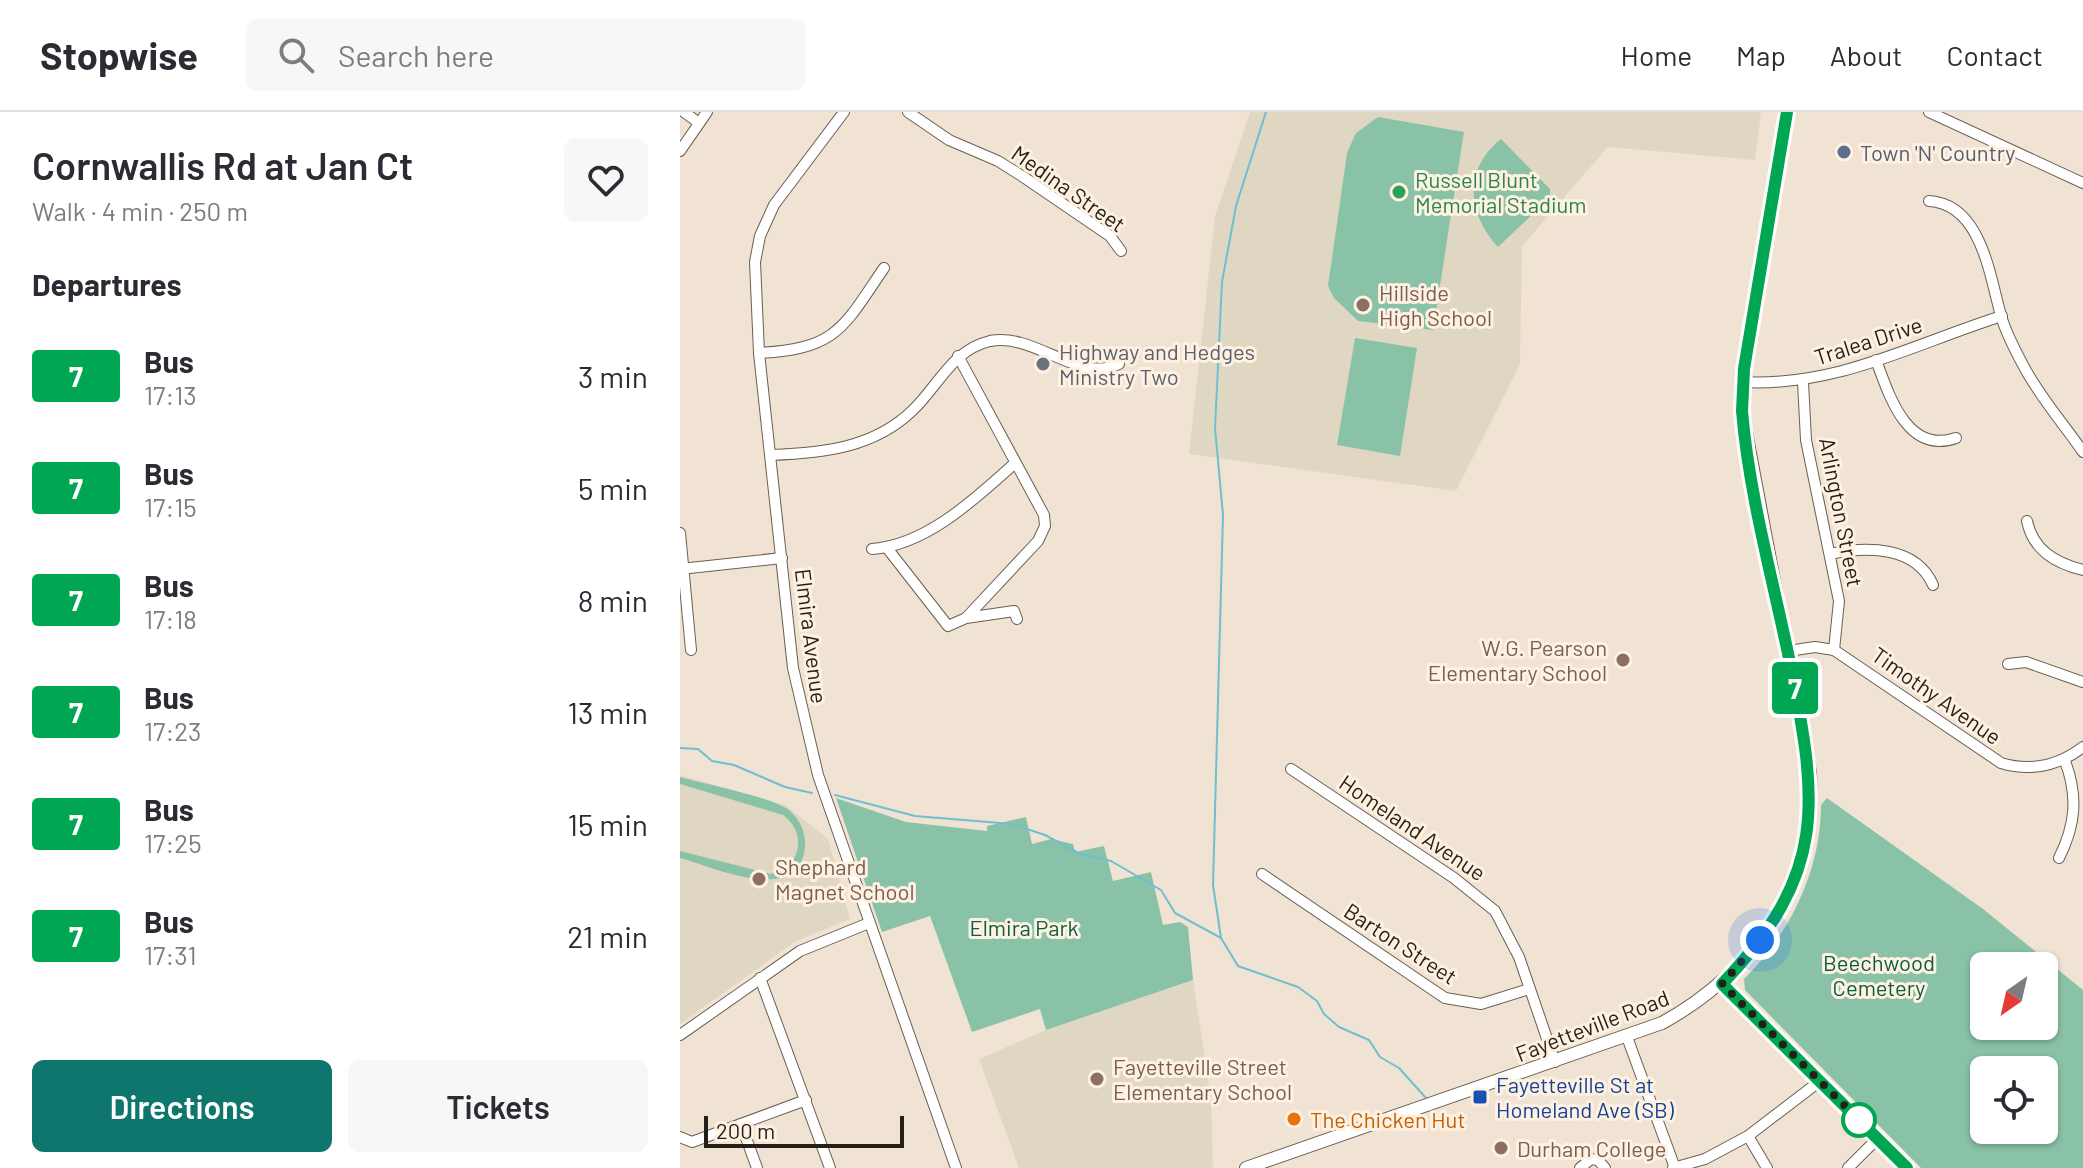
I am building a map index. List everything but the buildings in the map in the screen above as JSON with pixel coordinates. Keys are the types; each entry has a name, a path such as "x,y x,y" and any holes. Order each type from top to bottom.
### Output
{"main road":[{"name":"Fayetteville Road","path":"1246,1168 1273,1164 1627,1037 1681,1013 1722,984 1771,924 1790,889 1805,847 1810,808 1809,754 1742,420 1743,382 1787,112"}],"street":[{"path":"684,112 699,123"},
{"path":"680,151 707,112"},
{"name":"Elmira Avenue","path":"844,112 774,205 760,236 754,271 759,353 799,706 818,775 956,1168"},
{"name":"Medina Street","path":"908,112 949,140 998,161 1022,176 1110,236 1121,251"},
{"path":"1929,112 2083,183"},
{"path":"1929,201 1940,201 1952,209 1980,243 1991,270 2002,316 2025,369 2083,452"},
{"path":"759,353 800,350 824,342 847,322 884,268"},
{"name":"Tralea Drive","path":"1743,382 1803,382 2002,316"},
{"path":"771,455 810,454 873,437 913,410 958,356 971,348 999,340 1029,346 1099,370 1119,364"},
{"path":"958,356 1043,510 1043,531 971,618"},
{"path":"1876,360 1890,399 1908,426 1932,440 1945,442 1956,438"},
{"name":"Arlington Street","path":"1803,382 1806,440 1840,610 1834,650"},
{"path":"872,549 887,548 927,531 960,509 1015,463"},
{"path":"2027,521 2030,538 2044,553 2083,570"},
{"path":"680,533 691,650"},
{"path":"887,548 948,626 971,618 1014,611 1017,619"},
{"path":"1830,554 1865,549 1896,554 1927,570 1933,585"},
{"path":"682,569 782,558"},
{"path":"1788,651 1815,647 1834,650"},
{"name":"Timothy Avenue","path":"1834,650 1992,759 2033,767 2065,761"},
{"path":"2008,664 2026,662 2083,682"},
{"path":"2059,858 2075,811 2073,780 2065,761 2083,747"},
{"name":"Homeland Avenue","path":"1291,769 1484,900 1504,924 1555,1062"},
{"name":"Barton Street","path":"1262,874 1445,998 1481,1004 1529,989"},
{"path":"680,1035 800,951 869,923"},
{"path":"760,978 830,1168"},
{"path":"1722,984 1907,1168"},
{"path":"1627,1037 1674,1168 1705,1159 1748,1136 1820,1081"},
{"path":"680,1138 692,1142 806,1100"},
{"path":"741,1124 757,1168"},
{"path":"1748,1136 1767,1168"},
{"path":"1848,1168 1877,1139"},
{"path":"1580,1168 1591,1159 1598,1160 1605,1168"}],"shaded area":[{"name":"Hillside High School","path":"1250,112 1761,112 1755,160 1608,147 1522,246 1520,364 1456,491 1189,454 1215,216"},
{"name":"Shephard Magnet School","path":"680,775 785,805 828,839 850,919 796,941 680,1024"},
{"name":"Fayetteville Street Elementary School","path":"1193,980 1211,1098 1213,1168 1019,1168 979,1059 1046,1030"}],"green space":[{"name":"Russell Blunt Memorial Stadium","path":"1378,117 1464,132 1433,330 1358,321 1334,298 1328,286 1347,153 1356,133"},
{"path":"1501,139 1550,189 1550,198 1498,247 1480,220 1474,192 1480,164"},
{"path":"1355,338 1417,348 1400,456 1337,445"},
{"path":"680,777 786,808 803,829 805,845 800,864 789,875 773,879 733,874 680,858 680,851 771,874 792,862 798,837 793,825 783,815 680,784"},
{"name":"Elmira Park","path":"836,798 906,822 987,831 987,826 1026,817 1032,844 1051,839 1073,844 1075,852 1104,846 1113,881 1151,872 1163,925 1180,922 1188,927 1193,980 1046,1030 1040,1009 972,1032 930,916 882,932"},
{"name":"Beechwood Cemetery","path":"1827,798 1983,909 2036,952 1970,952 1970,1040 2058,1040 2058,970 2083,990 2083,1168 1921,1168 1745,990 1744,979 1775,942 1800,900 1809,877 1820,829 1821,805"}],"waterway":[{"path":"1221,938 1213,885 1223,515 1215,428 1222,282 1236,206 1266,112"},
{"path":"680,748 698,749 712,761 734,765 785,787 812,793"},
{"path":"835,795 915,816 1012,824 1045,835 1080,854 1111,861 1161,890 1175,913 1221,938 1238,966 1298,987 1317,1001 1324,1014 1339,1027 1369,1040 1380,1057 1399,1068 1426,1098"}],"bus line":[{"name":"7","path":"1787,112 1762,280 1744,369 1742,411 1809,754 1810,817 1798,871 1782,905 1760,940 1722,984 1907,1168"}],"place":[{"name":"Town 'N' Country","path":"1844,152"},
{"name":"Russell Blunt Memorial Stadium","path":"1399,192"},
{"name":"Hillside High School","path":"1363,305"},
{"name":"Highway and Hedges Ministry Two","path":"1043,364"},
{"name":"W.G. Pearson Elementary School","path":"1623,660"},
{"name":"Shephard Magnet School","path":"759,879"},
{"name":"Fayetteville Street Elementary School","path":"1097,1079"},
{"name":"Fayetteville St at Homeland Ave (SB)","path":"1480,1097"},
{"name":"The Chicken Hut","path":"1294,1119"},
{"name":"Durham College","path":"1501,1148"}],"route":[{"path":"1760,940 1722,984 1859,1120"}]}
